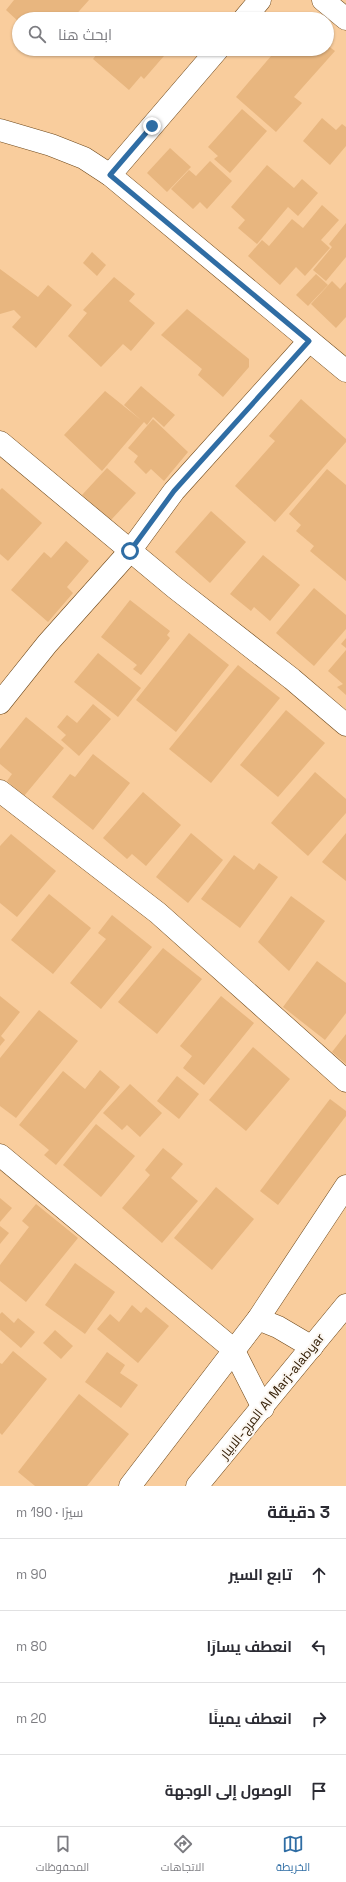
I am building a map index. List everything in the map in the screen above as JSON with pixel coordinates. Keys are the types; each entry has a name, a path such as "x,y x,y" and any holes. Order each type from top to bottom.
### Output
{"street":[{"path":"250,12 260,0"},
{"path":"323,0 346,19"},
{"path":"110,175 212,56"},
{"path":"0,130 51,145 84,158 110,175 346,371"},
{"path":"0,703 47,644 130,551 174,491 309,341"},
{"path":"0,442 130,551 292,679 346,726"},
{"path":"0,791 158,913 346,1080"},
{"path":"0,1155 233,1349 263,1408"},
{"path":"130,1486 233,1349 258,1319 346,1186"},
{"name":"المرج-الابيار Al Marj-alabyar","path":"197,1486 263,1408 346,1305"},
{"path":"258,1319 278,1327 312,1347"}],"building":[{"path":"14,0 89,0 78,12 12,12 12,16 6,10"},
{"path":"95,56 164,56 144,79 141,76 129,90 93,59"},
{"path":"271,56 331,56 294,97 302,103 276,132 236,97"},
{"path":"242,109 267,131 230,173 214,159 218,156 208,147"},
{"path":"322,118 336,130 342,124 346,127 346,146 330,165 303,141"},
{"path":"170,148 191,167 167,192 147,173"},
{"path":"210,161 232,181 207,209 200,202 193,209 171,189 189,170 196,176"},
{"path":"267,165 294,188 302,179 318,193 298,216 288,207 257,244 238,228 245,220 231,207"},
{"path":"322,205 339,220 321,240 330,248 305,276 296,267 280,285 248,256 262,240 269,246 292,219 303,228"},
{"path":"346,223 346,257 326,281 313,270 332,247 329,244"},
{"path":"92,252 106,265 97,276 83,263"},
{"path":"0,269 38,297 48,285 72,305 36,348 12,327 21,317 14,310 0,314"},
{"path":"316,274 328,285 308,306 296,295"},
{"path":"114,277 135,294 129,301 155,323 131,351 123,344 101,367 68,336 87,313 83,310"},
{"path":"332,281 340,289 346,282 346,317 336,328 311,304"},
{"path":"187,309 249,359 249,367 223,397 198,375 202,369 161,335"},
{"path":"141,386 175,415 164,427 153,417 147,425 144,422 102,471 64,435 105,391 141,420 124,405"},
{"path":"301,399 346,439 346,442 275,522 235,486 275,441 269,436"},
{"path":"153,419 188,452 164,481 151,469 146,474 134,462 138,456 128,448"},
{"path":"107,468 136,493 111,520 82,495"},
{"path":"327,469 346,485 346,581 310,551 314,546 296,531 301,525 289,514"},
{"path":"2,488 42,523 8,561 0,554 0,490"},
{"path":"211,511 246,542 210,583 175,552"},
{"path":"66,541 89,561 67,587 73,593 48,622 11,590 44,552 51,558"},
{"path":"263,555 300,585 270,621 254,607 251,611 230,594"},
{"path":"314,588 346,615 346,629 314,666 276,633"},
{"path":"130,600 170,631 167,635 170,638 141,675 133,669 137,665 101,637"},
{"path":"189,633 229,665 176,732 136,700"},
{"path":"346,638 346,648 341,644"},
{"path":"346,650 346,695 337,687 343,684 328,671"},
{"path":"98,653 141,688 118,717 74,682"},
{"path":"238,665 280,698 211,783 169,749"},
{"path":"93,704 111,719 79,756 61,740 66,735 57,727 67,715 77,723"},
{"path":"286,710 325,743 278,797 240,765"},
{"path":"26,717 64,748 24,796 7,781 12,774 0,764 0,749"},
{"path":"93,754 130,783 93,830 52,797 70,774 75,777"},
{"path":"315,772 346,799 346,813 308,856 271,823"},
{"path":"143,792 181,825 146,866 132,854 127,859 103,838"},
{"path":"191,833 223,860 188,903 156,877"},
{"path":"346,833 346,881 322,862"},
{"path":"11,834 56,871 17,917 0,903 0,846"},
{"path":"234,855 254,870 259,863 278,877 240,928 201,899"},
{"path":"49,894 91,928 53,974 11,940"},
{"path":"291,896 325,921 289,971 258,942"},
{"path":"112,915 152,947 101,1009 70,983 106,939 98,933"},
{"path":"163,948 202,979 157,1034 118,1002"},
{"path":"317,961 346,983 346,1013 325,1040 283,1007"},
{"path":"0,996 20,1012 1,1036 5,1040 0,1046"},
{"path":"221,996 254,1023 204,1085 183,1068 192,1056 180,1046"},
{"path":"39,1010 78,1041 16,1118 0,1106 0,1058"},
{"path":"346,1034 346,1064 332,1052"},
{"path":"253,1047 290,1079 246,1131 209,1100"},
{"path":"100,1070 120,1087 56,1165 44,1155 49,1150 19,1125 63,1071 85,1089"},
{"path":"177,1076 199,1094 179,1119 157,1101"},
{"path":"130,1084 162,1113 140,1137 127,1125 122,1130 103,1113"},
{"path":"330,1099 346,1111 346,1116 278,1205 260,1191"},
{"path":"96,1124 135,1156 101,1197 63,1165"},
{"path":"163,1148 183,1164 171,1178 198,1201 162,1243 122,1208 150,1175 145,1170"},
{"path":"216,1187 254,1219 212,1270 174,1238"},
{"path":"0,1198 12,1208 0,1222"},
{"path":"36,1204 78,1238 26,1302 0,1281 0,1265 29,1227 22,1221"},
{"path":"0,1226 9,1233 0,1244"},
{"path":"75,1263 115,1292 85,1334 45,1305"},
{"path":"132,1305 141,1313 146,1307 169,1326 138,1363 97,1329 110,1314 119,1322"},
{"path":"2,1312 14,1323 18,1318 35,1332 21,1348 0,1330 0,1314"},
{"path":"55,1330 73,1346 61,1359 43,1343"},
{"path":"13,1351 47,1379 2,1435 0,1433 0,1363 2,1364"},
{"path":"107,1352 125,1365 120,1373 138,1385 121,1408 85,1382"},
{"path":"79,1394 129,1434 87,1486 35,1486 18,1472"}],"route":[{"path":"130,551 174,491 309,341 110,175 152,126"}]}
